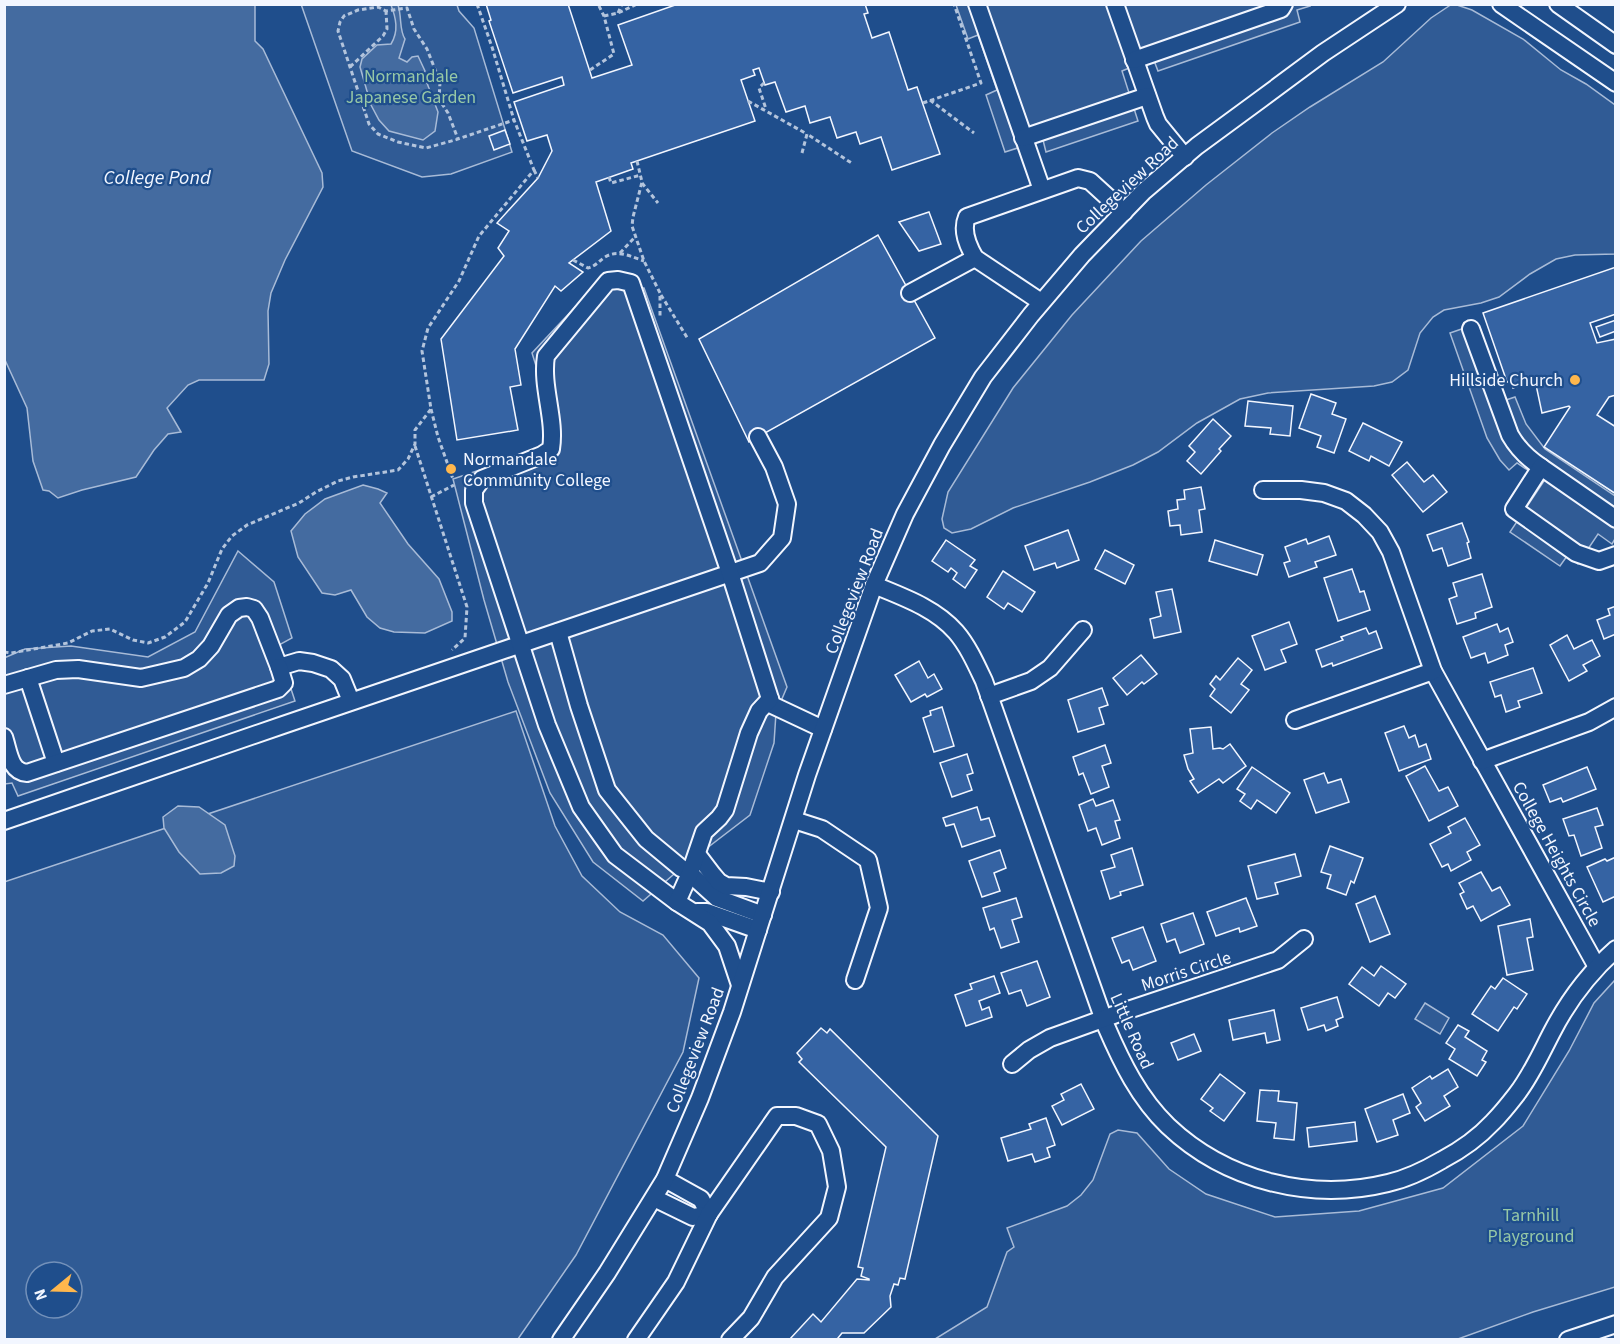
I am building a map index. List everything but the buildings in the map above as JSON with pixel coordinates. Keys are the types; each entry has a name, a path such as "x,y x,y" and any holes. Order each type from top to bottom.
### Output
{"street":[{"path":"977,4 1042,190"},
{"path":"1115,4 1158,124 1185,157"},
{"path":"1134,60 1281,9 1284,4"},
{"name":"Collegeview Road","path":"561,1340 607,1273 665,1179 700,1098 740,985 823,729 874,585 905,514 942,445 983,377 1041,302 1082,255 1143,192 1185,157 1323,53 1397,4"},
{"path":"1501,4 1616,82"},
{"path":"1558,4 1616,45"},
{"path":"1023,138 1147,96"},
{"path":"1041,302 975,258 968,247 965,235 967,217 1078,178 1090,181 1124,212"},
{"path":"910,293 975,258"},
{"path":"740,985 727,946 710,923 677,902 615,855 581,807 547,725 474,503 474,490 482,479 542,455 551,449 553,438 544,370 546,356 608,281 618,280 631,283 730,573 772,705 823,729"},
{"path":"1471,329 1510,435 1518,449 1527,458 1616,519"},
{"path":"4,821 760,563 782,538 787,504 774,467 758,437"},
{"path":"1541,467 1514,509 1576,553 1599,561 1616,555"},
{"name":"College Heights Circle","path":"1263,490 1301,490 1324,493 1346,501 1364,514 1380,532 1391,552 1433,671 1597,967"},
{"name":"Little Road","path":"874,585 934,613 955,631 972,655 989,696 1104,1019 1122,1063 1142,1097 1168,1126 1200,1151 1234,1171 1272,1183 1310,1189 1350,1190 1389,1183 1427,1169 1461,1150 1491,1124 1517,1094 1576,994 1597,967 1616,949"},
{"path":"4,685 56,670 78,669 141,678 184,668 199,659 211,646 229,615 239,608 247,607 254,609 260,618 284,683 278,689 27,773 19,773 12,764 4,737"},
{"path":"989,696 1031,681 1050,668 1083,630"},
{"path":"558,632 579,706 608,790 646,839 690,873 717,898 761,923"},
{"path":"279,667 299,662 313,663 330,669 342,679 351,701"},
{"path":"1295,720 1433,671"},
{"path":"28,678 56,764"},
{"path":"677,902 704,832 724,810 749,733 759,711 770,699"},
{"path":"1482,760 1589,722 1616,707"},
{"path":"794,820 822,829 868,861 879,908 855,980"},
{"path":"697,854 712,875 726,886 771,892"},
{"path":"693,913 707,912 761,923"},
{"name":"Morris Circle","path":"1012,1064 1029,1050 1050,1038 1278,960 1304,939"},
{"path":"636,1340 676,1282 709,1214 777,1116 796,1116 818,1124 831,1151 837,1187 829,1218 775,1277 751,1318 730,1340"},
{"path":"665,1179 701,1199 709,1214"},
{"path":"654,1198 693,1216 709,1214"},
{"path":"1568,1340 1616,1324"}],"path":[{"path":"477,4 514,120 538,178"},
{"path":"590,70 614,54 604,16 598,4"},
{"path":"618,13 622,4"},
{"path":"604,16 618,13 638,4"},
{"path":"923,103 981,83 954,4"},
{"path":"458,139 440,99 440,82 427,49 414,29 407,8 388,11 378,7 358,10 344,16 339,22 338,31 369,124 378,134 398,142 426,148 458,139 514,120"},
{"path":"350,68 383,36 387,29 388,11"},
{"path":"764,83 759,88 766,111"},
{"path":"930,100 974,133"},
{"path":"748,101 807,134 853,164"},
{"path":"802,153 807,134"},
{"path":"637,161 642,183 633,217 633,226 644,261 688,339"},
{"path":"453,479 431,409 422,351 429,328 459,281 479,236 534,170"},
{"path":"609,177 611,183 641,175"},
{"path":"642,183 658,203"},
{"path":"573,260 588,268 595,267 605,257 620,253 636,236"},
{"path":"620,253 644,261"},
{"path":"659,321 660,293"},
{"path":"431,409 416,430 415,444 467,607 465,638 446,656"},
{"path":"4,652 11,653 68,643 92,631 110,629 133,640 148,643 165,637 185,622 208,583 222,549 232,536 247,525 299,503 338,482 353,477 398,470 408,459 415,444"},
{"path":"431,497 454,485"}],"shaded area":[{"name":"Normandale Japanese Garden","path":"301,4 457,5 459,11 474,28 512,152 451,174 422,177 352,151"},
{"path":"1309,4 1310,6 1297,10 1300,22 1158,71 1153,58 1122,71 1138,121 1046,152 1043,140 1005,152 986,95 997,90 978,35 968,39 956,5"},
{"path":"1452,4 1472,10 1523,39 1561,70 1586,84 1615,105 1615,254 1575,255 1556,259 1530,274 1499,297 1444,310 1433,317 1420,333 1408,370 1392,382 1374,386 1268,393 1240,399 1197,423 1158,452 1133,465 1013,508 971,529 952,533 944,528 942,519 948,492 1013,388 1072,315 1141,241 1206,185 1272,133 1383,62 1431,18"},
{"path":"593,288 644,288 787,687 776,713 774,743 750,815 681,868 643,901 593,862 550,793 508,682 453,479 560,443 532,353"},
{"path":"1476,324 1503,401 1515,397 1526,424 1545,449 1615,496 1615,539 1612,544 1598,534 1578,564 1567,556 1560,566 1510,532 1544,481 1517,463 1509,470 1487,438 1450,333"},
{"path":"238,551 274,582 292,638 277,646 295,701 18,796 12,783 5,784 4,658 25,649 71,646 148,657 195,632"},
{"path":"516,711 555,826 582,876 620,912 663,935 699,978 683,1052 576,1255 518,1339 5,1339 4,882"},
{"name":"Tarnhill Playground","path":"1615,980 1615,1287 1533,1312 1458,1339 935,1339 987,1307 1007,1252 1014,1247 1007,1228 1067,1206 1081,1195 1093,1180 1110,1134 1118,1130 1137,1133 1169,1169 1206,1194 1275,1217 1359,1211 1443,1188 1523,1126 1569,1051 1594,1003"},
{"path":"1425,1003 1449,1018 1440,1034 1415,1019"}],"water":[{"name":"College Pond","path":"4,5 255,5 255,41 263,49 322,173 323,187 285,260 271,293 268,311 269,364 264,380 199,380 188,385 167,408 181,432 168,434 136,477 58,498 49,491 43,490 33,461 27,408 5,360"},
{"path":"391,5 398,5 405,39 399,58 407,62 412,57 418,56 425,71 421,80 427,83 438,112 435,131 423,140 389,131 379,120 371,105 360,67 362,59 377,45 391,44 394,39 396,24"},
{"path":"363,485 387,493 380,503 408,544 439,579 452,612 452,621 425,633 394,632 380,628 367,617 351,590 335,595 322,593 298,557 291,531 305,514 325,499"},
{"path":"178,806 199,807 225,825 235,856 234,866 221,873 200,874 179,852 164,828 163,817"}],"place":[{"name":"Hillside Church","path":"1575,380"},
{"name":"Normandale Community College","path":"451,469"}]}
